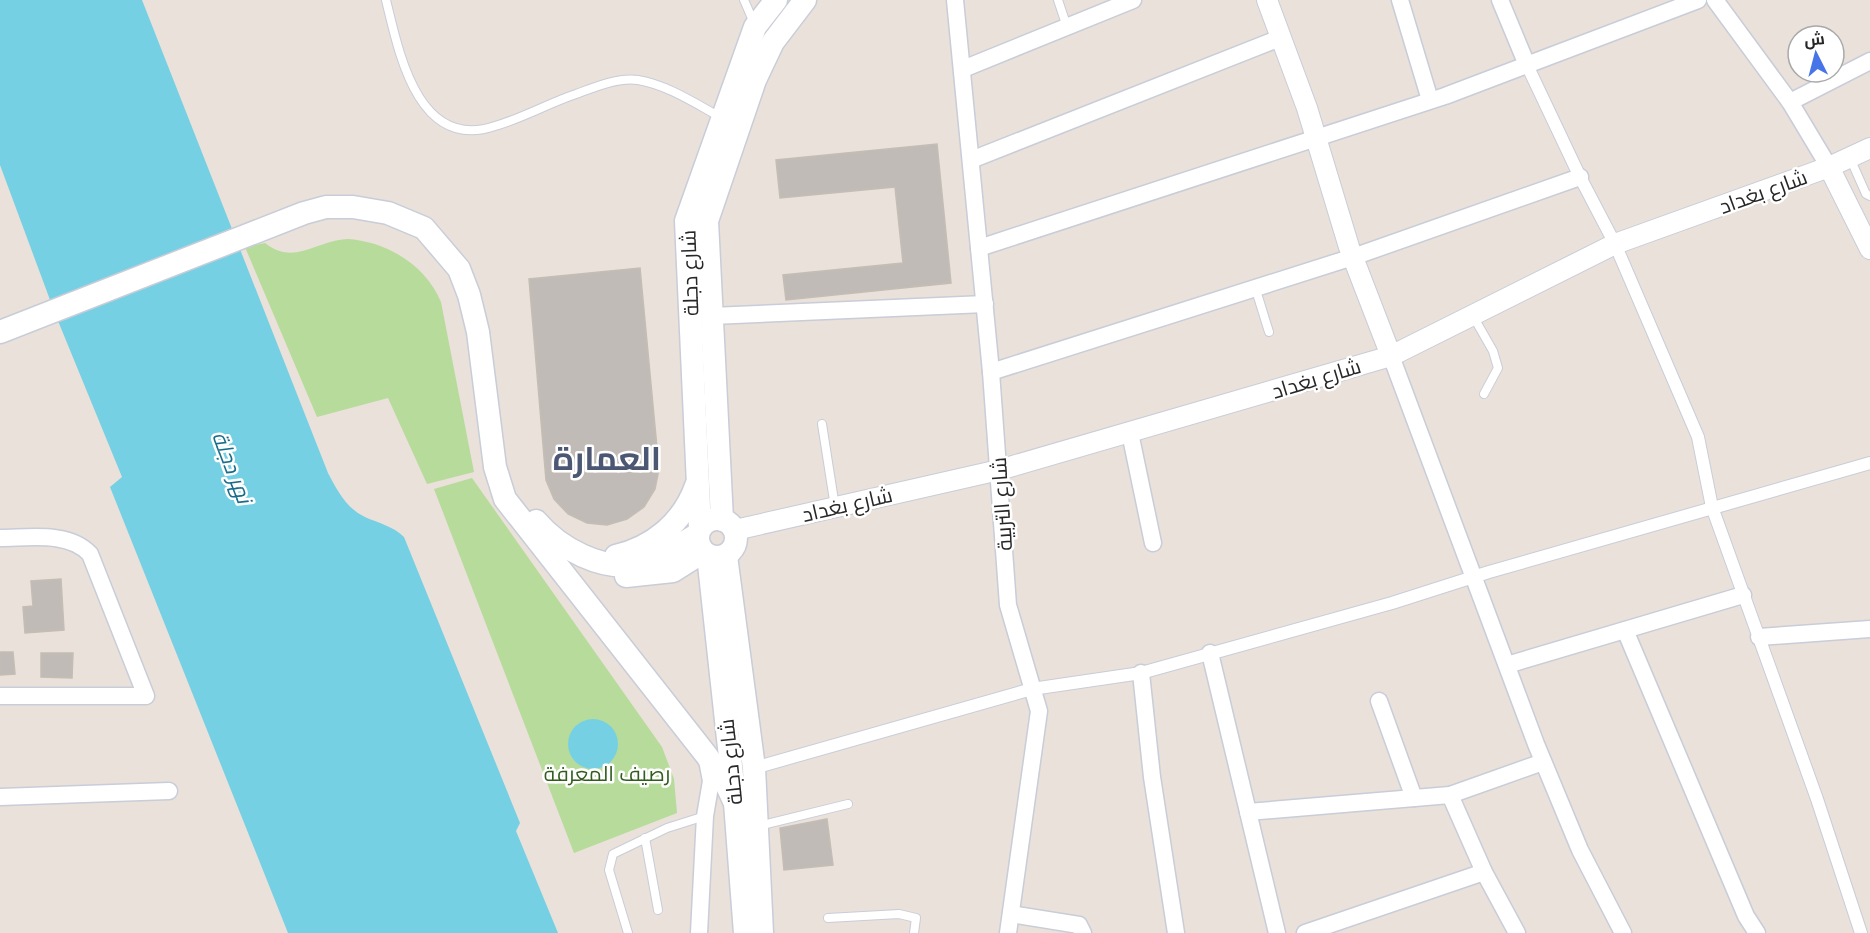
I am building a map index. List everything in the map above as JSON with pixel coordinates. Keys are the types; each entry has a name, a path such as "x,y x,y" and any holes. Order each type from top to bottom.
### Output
{"main road":[{"name":"شارع دجلة","path":"745,933 735,803 707,545 697,482 686,222 755,27 776,0"},
{"name":"شارع دجلة","path":"728,525 707,221 760,70 773,42 805,0"},
{"path":"0,325 320,196 355,195 400,205 431,219 453,241 473,267 484,309 492,391 506,464 516,497 544,540 707,756 728,786 735,803"},
{"path":"0,332 315,210 353,207 388,213 424,228 459,269 478,332 495,467 505,499 544,540 566,561 607,573 628,576 673,571 684,566 707,545 710,520 728,525 734,548 707,545 642,564 627,565 598,559 544,540"},
{"path":"598,559 631,552 663,534 687,506 697,482"},
{"name":"شارع دجلة","path":"707,545 754,768 762,933"}],"street":[{"name":"شارع التربية","path":"955,0 991,372 1008,605 1039,711 1008,933"},
{"path":"963,69 1132,0"},
{"path":"1267,0 1316,137 1353,257 1543,762 1616,931"},
{"path":"1400,0 1430,100"},
{"path":"1500,0 1527,65 1580,177 1615,243 1698,437 1712,507 1817,799 1861,933"},
{"path":"979,248 1430,100 1698,0"},
{"path":"1715,0 1790,102 1868,239"},
{"path":"971,160 1280,38"},
{"path":"1790,102 1870,61"},
{"name":"شارع بغداد","path":"728,525 835,507 999,470 1391,356 1615,243 1829,167 1870,148"},
{"path":"991,372 1353,257 1580,177"},
{"path":"712,316 985,304"},
{"path":"1130,433 1153,543"},
{"path":"754,768 1032,689 1142,673 1392,603 1712,507 1870,463"},
{"path":"0,538 69,540 81,544 86,549 90,554 146,696 0,696"},
{"path":"1507,665 1743,595"},
{"path":"1759,637 1870,629"},
{"path":"1625,630 1746,916 1757,933"},
{"path":"1210,653 1277,933"},
{"path":"1142,673 1152,777 1176,933"},
{"path":"1379,701 1414,798"},
{"path":"699,933 705,816 711,781 707,756"},
{"path":"1248,812 1450,795 1543,762"},
{"path":"0,797 169,791"},
{"path":"1450,795 1484,872 1517,933"},
{"path":"1305,933 1484,872"},
{"path":"1011,914 1079,925 1083,933"}],"lane":[{"path":"386,0 400,60 422,105 447,124 467,130 494,127 543,105 607,83 637,80 669,89 722,118"},
{"path":"744,0 755,27"},
{"path":"1058,0 1067,27"},
{"path":"1850,158 1866,194 1870,196"},
{"path":"1255,287 1269,332"},
{"path":"1473,315 1493,351 1498,368 1484,394"},
{"path":"822,424 835,507"},
{"path":"757,826 848,804"},
{"path":"628,933 609,870 613,854 666,828 705,816"},
{"path":"645,838 658,910"},
{"path":"828,918 898,914 916,918 914,933"}],"green space":[{"path":"347,239 376,244 403,257 415,266 434,289 441,302 474,472 427,484 388,398 317,417 245,247 265,243 276,250 295,252"},
{"name":"رصيف المعرفة","path":"472,478 662,747 674,779 677,813 574,853 434,489"}],"water":[{"name":"نهر دجلة","path":"0,0 142,0 328,473 352,509 390,527 404,537 520,823 516,831 558,933 288,933 110,487 122,477 56,316 0,165"},
{"path":"593,719 611,726 618,744 611,762 593,769 575,762 568,744 575,726"}],"building":[{"path":"937,144 951,283 786,300 783,275 903,263 895,187 780,198 776,160"},
{"path":"640,268 659,469 655,489 644,507 627,519 607,525 587,523 568,514 554,499 546,480 529,279"},
{"path":"61,579 64,630 25,633 23,607 33,606 31,581"},
{"path":"0,652 13,652 15,674 0,675"},
{"path":"41,653 73,653 72,678 41,677"},
{"path":"827,819 833,865 784,870 780,828"}],"district":[{"name":"العمارة","path":"607,457"}]}
